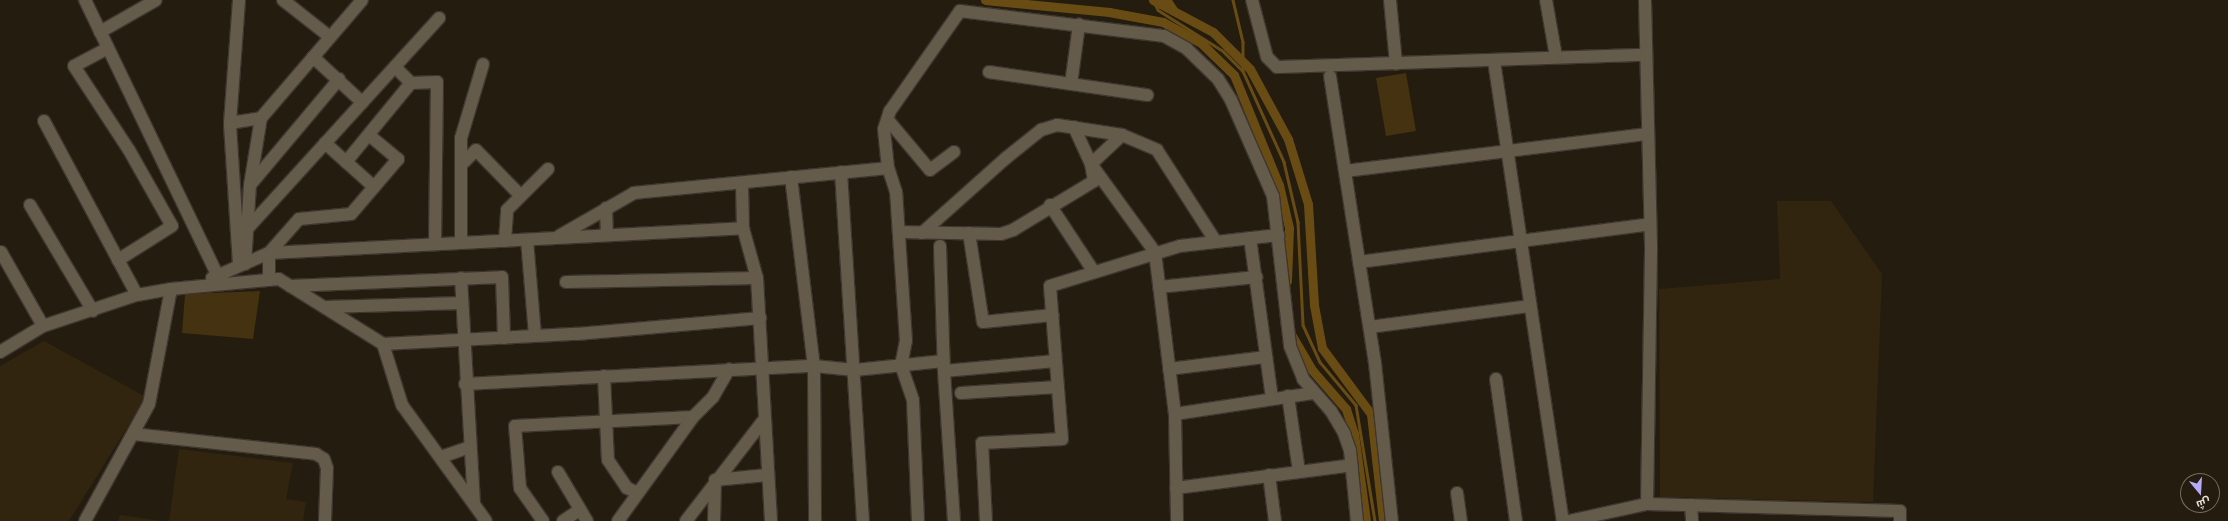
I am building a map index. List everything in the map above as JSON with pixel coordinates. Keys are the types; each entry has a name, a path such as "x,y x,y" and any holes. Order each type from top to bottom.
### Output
{"street":[{"path":"85,0 218,276"},
{"path":"100,32 156,0"},
{"path":"239,0 230,123 242,265"},
{"path":"283,0 330,37"},
{"path":"242,265 248,228 250,185 261,118 362,0"},
{"path":"1252,0 1267,57 1277,67 1646,55"},
{"path":"1390,0 1396,64"},
{"path":"1546,0 1556,57"},
{"path":"1645,0 1650,224 1648,504"},
{"path":"918,521 913,400 901,366 906,341 900,232 896,192 888,168 884,129 890,111 960,11 1164,36 1204,64 1231,100 1249,139 1272,196 1278,235 1290,346 1303,379 1340,423 1352,465 1357,521"},
{"path":"248,228 439,18"},
{"path":"1071,84 1079,25"},
{"path":"108,48 74,66 129,150 172,226 118,260"},
{"path":"314,57 339,78 362,102"},
{"path":"1494,61 1519,240 1563,521"},
{"path":"461,243 461,138 483,64"},
{"path":"395,67 412,83 437,82 435,244"},
{"path":"989,72 1147,95"},
{"path":"1330,76 1370,327 1392,521"},
{"path":"250,185 339,78"},
{"path":"346,162 412,83"},
{"path":"230,123 261,118"},
{"path":"888,120 930,170 954,152"},
{"path":"44,121 137,295"},
{"path":"922,233 1041,130 1056,125 1122,135 1147,144 1164,157 1216,242"},
{"path":"1074,128 1091,164 1155,252 1175,414 1177,521"},
{"path":"1345,171 1648,134"},
{"path":"269,280 269,253 299,219 351,214 398,159 369,135"},
{"path":"1091,164 1122,135"},
{"path":"325,143 374,187"},
{"path":"461,165 476,150 521,196"},
{"path":"900,232 1006,233 1050,205 1094,181 1091,164"},
{"path":"556,238 634,193 742,184 791,177 888,168"},
{"path":"505,241 507,210 548,169"},
{"path":"841,172 855,370 863,521"},
{"path":"791,177 814,366 815,521"},
{"path":"742,184 743,228 757,278 760,318 763,421 771,521"},
{"path":"30,205 93,311"},
{"path":"1050,205 1094,272"},
{"path":"606,208 607,235"},
{"path":"1360,262 1650,224"},
{"path":"193,287 269,253 743,228"},
{"path":"969,233 983,322 1053,316"},
{"path":"986,521 982,443 1062,439 1050,286 1155,252 1216,242 1278,235"},
{"path":"1250,238 1272,399"},
{"path":"527,240 535,336"},
{"path":"940,246 944,366 954,521"},
{"path":"1,252 43,326"},
{"path":"290,286 502,276 504,338"},
{"path":"1159,287 1256,277"},
{"path":"461,278 462,340 474,502"},
{"path":"566,282 757,278"},
{"path":"2,346 43,326 93,311 137,295 171,289 279,279 383,344 535,336 760,318"},
{"path":"85,520 149,404 171,289"},
{"path":"324,307 462,303"},
{"path":"1370,327 1529,306"},
{"path":"383,344 402,405 474,502 486,521"},
{"path":"1169,369 1266,357"},
{"path":"465,384 814,366 855,370 901,366 1056,362"},
{"path":"618,521 693,417 713,397 729,370"},
{"path":"604,376 603,421 608,460 627,488 638,493"},
{"path":"1496,379 1516,521"},
{"path":"961,393 1058,387"},
{"path":"1175,414 1314,392"},
{"path":"1288,396 1299,471"},
{"path":"543,521 520,488 515,426 693,417"},
{"path":"686,521 715,480 763,421"},
{"path":"133,434 316,454 324,459 327,468 325,521"},
{"path":"441,457 470,447"},
{"path":"1176,488 1352,465"},
{"path":"558,472 578,511 587,521"},
{"path":"715,480 767,475"},
{"path":"1269,475 1275,521"},
{"path":"714,521 715,480"},
{"path":"1457,493 1461,521"},
{"path":"1569,521 1648,504 1900,511 1900,521"},
{"path":"1691,505 1692,521"},
{"path":"563,521 578,511"}],"shaded area":[{"path":"1153,0 1172,0 1180,12"},
{"path":"1406,73 1416,131 1386,136 1376,78"},
{"path":"1777,201 1831,201 1882,274 1873,502 1660,497 1659,289 1780,279"},
{"path":"260,291 253,339 182,333 185,294"},
{"path":"44,341 146,397 69,521 0,521 0,366"},
{"path":"179,449 293,463 286,499 306,502 303,521 169,521"},
{"path":"120,515 162,521 118,521"}],"waterway":[{"path":"985,0 1109,12 1163,22 1201,43 1234,75 1279,185 1289,228 1287,281"},
{"path":"1153,0 1158,10 1223,51 1243,71 1284,162 1298,222 1303,325 1320,362 1356,405 1375,521"},
{"path":"1153,0 1213,32 1250,69 1288,139 1308,204 1314,305 1322,348 1371,414 1383,521"},
{"path":"1233,0 1243,42 1243,71"},
{"path":"1291,334 1312,370 1346,409 1354,433 1366,521"}]}
